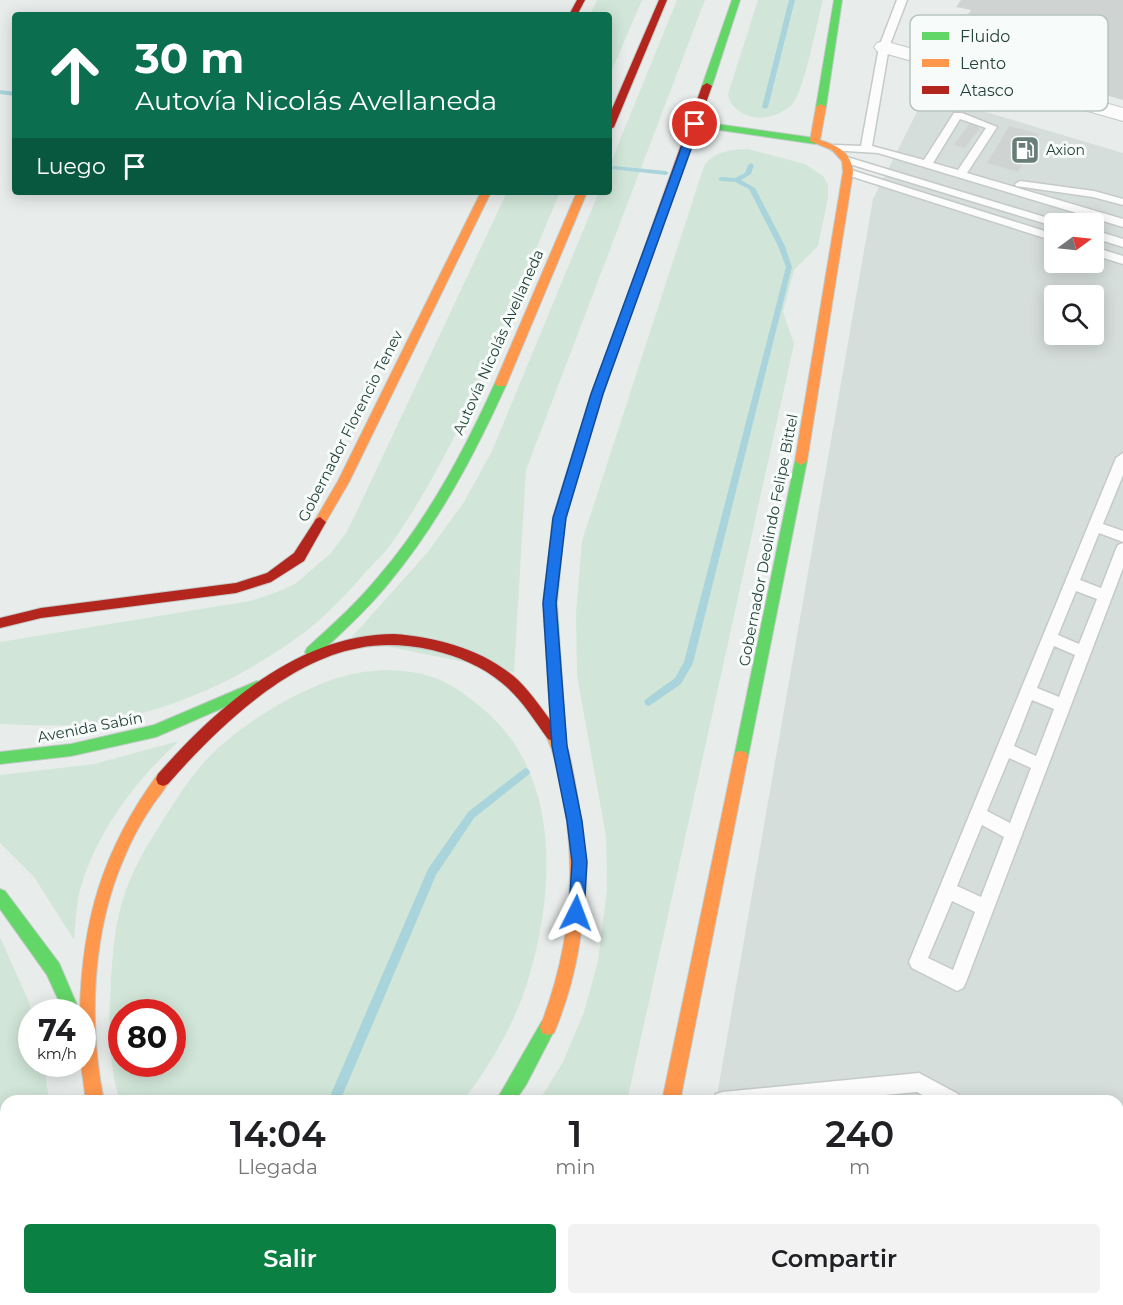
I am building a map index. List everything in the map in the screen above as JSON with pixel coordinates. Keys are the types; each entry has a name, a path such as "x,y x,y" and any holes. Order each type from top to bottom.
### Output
{"main road":[{"path":"612,120 663,0"},
{"path":"509,1095 528,1065 552,1017 565,973 576,913 579,862 575,821 559,746 550,603 560,518 597,394 695,124 736,0"},
{"path":"815,141 838,0"},
{"path":"695,124 815,141 835,148 847,166"},
{"name":"Gobernador Deolindo Felipe Bittel","path":"672,1095 808,429 847,166"},
{"name":"Gobernador Florencio Tenev","path":"0,623 41,613 236,588 271,578 299,557 343,482 485,195"},
{"name":"Autovía Nicolás Avellaneda","path":"298,666 357,610 392,570 453,480 502,380 581,195"},
{"path":"87,999 94,922 105,884 120,846 157,786 181,756 231,709 298,666 334,649 359,642 388,640 435,644 498,673 525,699 559,746"},
{"name":"Avenida Sabín","path":"0,758 71,750 156,731 283,675"},
{"path":"0,896 53,969 66,999"},
{"path":"91,1077 93,1095"}],"street":[{"path":"884,47 910,54"},
{"path":"1108,111 1123,115"}],"lane":[{"path":"866,148 884,47 902,0"},
{"path":"927,164 958,115 992,127 961,174"},
{"path":"835,148 879,150 1123,223"},
{"path":"847,166 1044,220"},
{"path":"847,166 1044,234"},
{"path":"993,184 1019,184 1094,194 1123,202"},
{"path":"1054,213 1056,203"},
{"path":"1040,233 1044,229"},
{"path":"1104,237 1123,243"},
{"path":"1104,254 1123,260"},
{"path":"1123,458 1119,480 1095,526 918,962 957,982 1123,549"},
{"path":"1095,526 1123,537"},
{"path":"1072,583 1105,596"},
{"path":"1050,638 1083,652"},
{"path":"1029,691 1063,706"},
{"path":"1005,749 1040,765"},
{"path":"978,816 1014,833"},
{"path":"948,890 985,908"},
{"path":"785,1095 919,1082 941,1095"}],"shaded area":[{"path":"917,111 983,111 1123,153 1123,1095 717,1095 873,199"}],"green space":[{"path":"597,0 642,0 612,70 612,12 591,12"},
{"path":"677,0 705,0 526,470 514,672 350,639 427,553 464,502 492,451 598,195 612,195 612,160"},
{"path":"758,0 823,0 806,68 794,102 781,112 758,118 748,116 736,109 728,94"},
{"path":"748,149 805,164 823,176 828,185 828,198 818,246 794,270 783,312 794,344 628,1095 543,1095 563,1062 584,1012 598,961 607,889 606,836 577,676 576,613 582,541 704,166 718,154"},
{"path":"506,195 559,195 485,370 444,458 391,544 343,598 311,627 278,651 227,680 172,704 144,713 86,724 54,726 0,724 0,642 250,601 277,592 295,584 330,554 346,533"},
{"path":"382,670 415,672 438,679 460,691 483,709 508,735 527,766 539,799 545,834 546,871 544,907 538,943 524,994 493,1057 467,1095 118,1095 114,1077 186,1077 186,999 110,999 112,961 119,913 138,862 181,792 219,747 276,706 318,685 358,673"},
{"path":"179,741 133,790 119,808 96,847 80,890 74,940 34,877 0,843 0,775 94,764"},
{"path":"0,937 28,999 18,999 18,1077 46,1077 48,1095 0,1095"}],"building":[{"path":"961,0 1123,0 1123,100 1108,96 1108,15 967,15 971,10 956,7"},
{"path":"969,124 980,128 965,148 954,145"},
{"path":"1009,126 1039,134 1018,172 987,163"}],"waterway":[{"path":"765,107 792,0"},
{"path":"0,92 12,94"},
{"path":"736,180 748,174 751,165"},
{"path":"614,168 666,173"},
{"path":"721,179 736,180"},
{"path":"649,702 678,681 688,663 789,267 782,246 752,188 736,180"},
{"path":"337,1095 432,872 471,815 525,772"}],"traffic: fast":[{"path":"707,86 736,0"},
{"path":"821,107 838,0"},
{"path":"695,124 815,141"},
{"path":"559,744 550,603 559,517 597,394 623,322"},
{"path":"312,652 374,592 424,526 478,432 501,383"},
{"path":"741,757 801,461"},
{"path":"0,758 71,750 156,731 257,687"},
{"path":"0,896 53,969 66,999"},
{"path":"509,1095 548,1027"}],"traffic: slow":[{"path":"801,461 848,172 847,160 835,148 815,141 821,107"},
{"path":"320,522 343,482 485,195"},
{"path":"501,383 581,195"},
{"path":"548,1027 567,969 577,909 578,878 577,848 569,788 562,754 553,735"},
{"path":"672,1095 741,757"},
{"path":"94,1095 89,1065 88,1017 89,974 98,914 116,858 144,804 163,779"}],"traffic: jam":[{"path":"575,12 581,0"},
{"path":"612,120 663,0"},
{"path":"623,322 707,86"},
{"path":"0,623 41,613 236,588 271,577 299,557 320,522"},
{"path":"163,779 180,759 222,719 271,682 321,654 370,640 406,640 430,644 458,652 484,664 514,685 553,735"}],"place":[{"name":"Axion","path":"1025,150"}],"route":[{"path":"576,913 579,862 575,821 559,746 550,603 560,518 597,394 695,124"}]}
